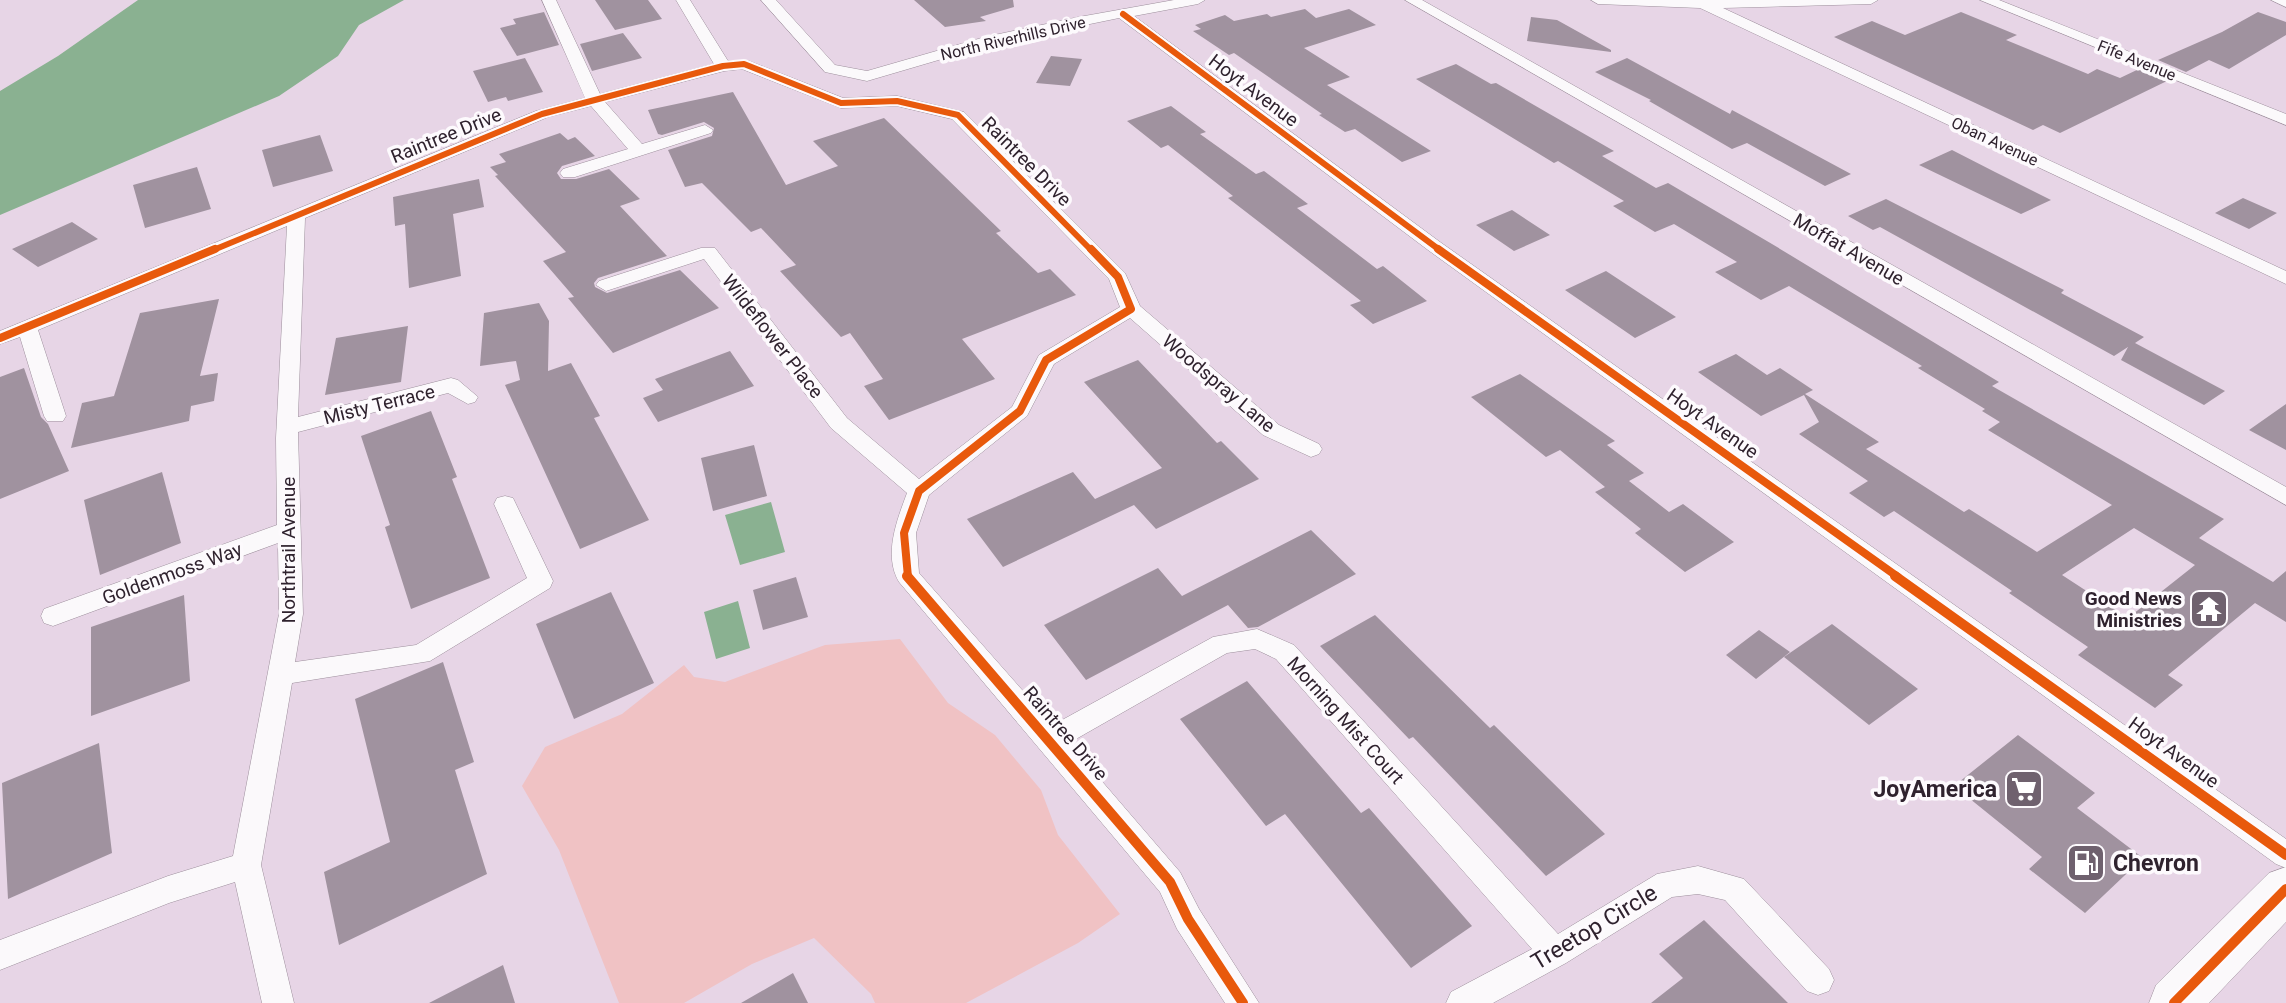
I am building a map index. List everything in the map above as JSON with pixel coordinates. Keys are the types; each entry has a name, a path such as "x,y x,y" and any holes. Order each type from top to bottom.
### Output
{"main road":[{"path":"2174,1003 2286,889"}],"street":[{"path":"549,0 594,99 639,151"},
{"path":"683,0 723,66"},
{"name":"North Riverhills Drive","path":"768,0 830,69 867,76 990,40 1198,0"},
{"name":"Moffat Avenue","path":"1412,0 2286,497"},
{"path":"1598,0 1703,4 1871,0"},
{"name":"Fife Avenue","path":"1987,0 2286,120"},
{"path":"2278,0 2286,3"},
{"name":"Oban Avenue","path":"1703,4 2286,278"},
{"name":"Hoyt Avenue","path":"1123,15 1434,246 2286,855"},
{"name":"Raintree Drive","path":"0,338 542,114 723,66 744,64 841,103 897,101 958,115 1118,277 1131,309"},
{"path":"569,173 705,130"},
{"name":"Northtrail Avenue","path":"278,1003 246,865 291,614 288,427 296,216"},
{"name":"Wildeflower Place","path":"606,285 708,252 839,423 919,491"},
{"path":"919,491 1020,411 1046,360 1131,309"},
{"name":"Woodspray Lane","path":"1131,309 1271,429 1311,449"},
{"path":"27,327 55,416"},
{"name":"Misty Terrace","path":"288,427 451,385 468,397"},
{"name":"Raintree Drive","path":"919,491 904,533 907,576 1051,740 1170,883 1188,919 1242,1003"},
{"path":"281,674 421,654 541,581 505,504"},
{"name":"Goldenmoss Way","path":"53,616 291,529"},
{"name":"Morning Mist Court","path":"1051,740 1222,644 1257,639 1285,652 1555,953"},
{"path":"0,955 168,890 246,865"},
{"name":"Treetop Circle","path":"1462,1003 1555,953 1667,884 1698,880 1734,889 1818,981"}],"shaded area":[{"path":"138,0 404,0 359,25 338,56 279,96 0,215 0,91 58,56"},
{"path":"771,502 785,552 740,565 725,515"},
{"path":"738,601 750,648 716,659 704,612"},
{"path":"900,639 948,703 995,735 1041,790 1058,835 1120,914 1078,943 966,1003 875,1003 871,994 814,938 752,964 684,1003 619,1003 559,850 522,786 545,747 622,714 684,665 694,677 725,682 825,645"}],"building":[{"path":"595,0 648,0 662,19 615,30"},
{"path":"914,0 1013,0 1014,7 980,17 986,21 945,27"},
{"path":"1305,9 1316,18 1349,9 1376,25 1304,48 1350,77 1327,85 1431,151 1402,162 1355,129 1345,132 1234,53 1229,55 1193,31 1201,29 1195,25 1225,15 1234,21 1267,14 1271,17"},
{"path":"544,12 559,45 517,56 500,28 516,24 513,19"},
{"path":"1961,12 2017,35 2006,40 2088,74 2097,69 2120,78 2141,68 2169,80 2060,133 2043,125 2033,130 1834,37 1872,21 1905,35"},
{"path":"2258,12 2286,22 2286,35 2229,69 2209,60 2186,72 2158,60 2222,32"},
{"path":"1531,17 1557,20 1611,52 1527,41"},
{"path":"623,33 642,58 592,71 580,44"},
{"path":"1051,56 1082,59 1070,86 1036,83"},
{"path":"525,58 543,92 508,101 506,97 488,102 473,71"},
{"path":"1627,58 1730,114 1732,110 1851,174 1825,186 1747,143 1732,149 1649,101 1651,100 1595,72"},
{"path":"1456,64 1491,84 1496,83 1614,151 1602,156 1656,188 1668,183 1999,382 1992,386 2224,519 2199,538 2273,582 2286,571 2286,622 2255,603 2168,675 2183,685 2155,708 2078,655 2088,647 2009,593 2012,591 1894,511 1884,517 1849,493 1868,481 1799,434 1819,422 1804,395 1761,416 1698,372 1736,354 1767,375 1780,368 1813,390 1805,394 1879,442 1866,449 1964,512 1969,509 2037,552 2112,505 1988,430 2000,422 1982,411 1985,409 1918,368 1922,366 1789,286 1761,300 1715,272 1737,262 1674,224 1655,232 1613,206 1624,201 1558,161 1554,163 1416,79","holes":["2134,528 2195,565 2128,618 2062,575"]},
{"path":"733,92 786,185 838,166 813,141 884,118 1001,231 996,233 1038,273 1050,269 1076,295 962,339 995,379 889,420 864,386 883,379 850,333 841,337 780,271 796,265 761,228 751,232 702,183 685,187 668,150 712,136 714,128 704,122 658,134 648,110"},
{"path":"1171,106 1206,132 1200,134 1256,174 1264,171 1308,204 1297,208 1377,269 1383,266 1427,301 1373,324 1350,305 1361,301 1228,198 1233,196 1168,145 1161,148 1127,121"},
{"path":"560,133 568,140 575,137 595,156 562,166 557,173 561,179 576,179 609,169 640,199 620,206 667,256 598,278 594,283 595,287 607,293 680,270 719,308 613,353 568,298 574,297 543,261 566,252 495,176 498,175 490,167 506,162 499,154"},
{"path":"320,135 333,171 273,187 262,150"},
{"path":"1952,150 2051,200 2021,214 1919,165"},
{"path":"197,167 211,209 145,228 133,185"},
{"path":"479,179 484,207 453,214 461,276 409,288 405,224 395,226 393,197"},
{"path":"2243,198 2277,213 2249,229 2215,213"},
{"path":"1886,199 2064,290 2061,293 2144,337 2135,343 2225,391 2204,405 2121,360 2128,347 2114,356 1880,227 1873,230 1848,216"},
{"path":"1512,210 1550,235 1514,251 1476,225"},
{"path":"72,222 98,239 38,267 12,249"},
{"path":"1606,271 1676,317 1635,338 1565,290"},
{"path":"219,299 200,376 218,373 214,401 191,406 189,421 71,448 82,403 114,396 140,313"},
{"path":"539,303 549,321 548,371 571,363 600,416 594,418 649,520 580,549 505,385 520,380 516,361 480,366 484,313"},
{"path":"408,326 401,382 325,395 336,338"},
{"path":"730,351 754,386 658,422 643,398 663,390 655,379"},
{"path":"1138,360 1217,443 1221,441 1259,479 1156,529 1134,505 1003,567 967,519 1073,472 1095,499 1162,468 1084,382"},
{"path":"24,368 41,417 48,424 69,471 0,499 0,377"},
{"path":"1520,374 1615,441 1607,445 1644,473 1629,481 1669,512 1683,504 1734,542 1685,572 1635,533 1641,529 1595,492 1605,487 1560,450 1546,457 1471,397"},
{"path":"2286,404 2286,450 2249,430"},
{"path":"431,411 457,477 452,479 490,578 411,609 385,527 390,525 361,436"},
{"path":"754,445 767,496 713,511 701,458"},
{"path":"162,472 181,543 100,575 84,500"},
{"path":"1311,530 1356,574 1258,627 1248,628 1228,605 1086,680 1044,625 1158,568 1182,596"},
{"path":"796,577 808,617 763,630 753,590"},
{"path":"611,592 654,683 574,719 536,624"},
{"path":"184,595 190,681 91,716 91,627"},
{"path":"1375,615 1490,728 1494,725 1605,834 1546,876 1413,737 1409,739 1320,646"},
{"path":"1832,624 1918,689 1869,725 1784,657"},
{"path":"1759,630 1790,652 1756,679 1726,655"},
{"path":"443,662 474,762 455,770 487,874 339,945 324,872 390,842 355,699"},
{"path":"1247,681 1361,813 1369,808 1472,926 1411,968 1285,814 1266,826 1180,719"},
{"path":"2018,735 2095,793 2077,808 2143,858 2085,913 2029,869 2042,857 1954,786"},
{"path":"99,743 112,853 8,899 2,783"},
{"path":"1704,920 1788,1003 1651,1003 1683,978 1659,954"},
{"path":"503,965 515,1003 429,1003"},
{"path":"793,973 808,1003 741,1003"}],"cycle path":[{"path":"1123,14 1434,246 2286,855"},
{"path":"0,338 542,114 723,66 744,64 841,103 897,101 958,115 1118,277 1131,309 1046,360 1020,411 919,491 904,533 907,576 1170,882 1188,919 1243,1003"},
{"path":"2174,1003 2286,889"}],"place":[{"name":"Good News Ministries","path":"2209,609"},
{"name":"JoyAmerica","path":"2024,789"},
{"name":"Chevron","path":"2086,863"}]}
